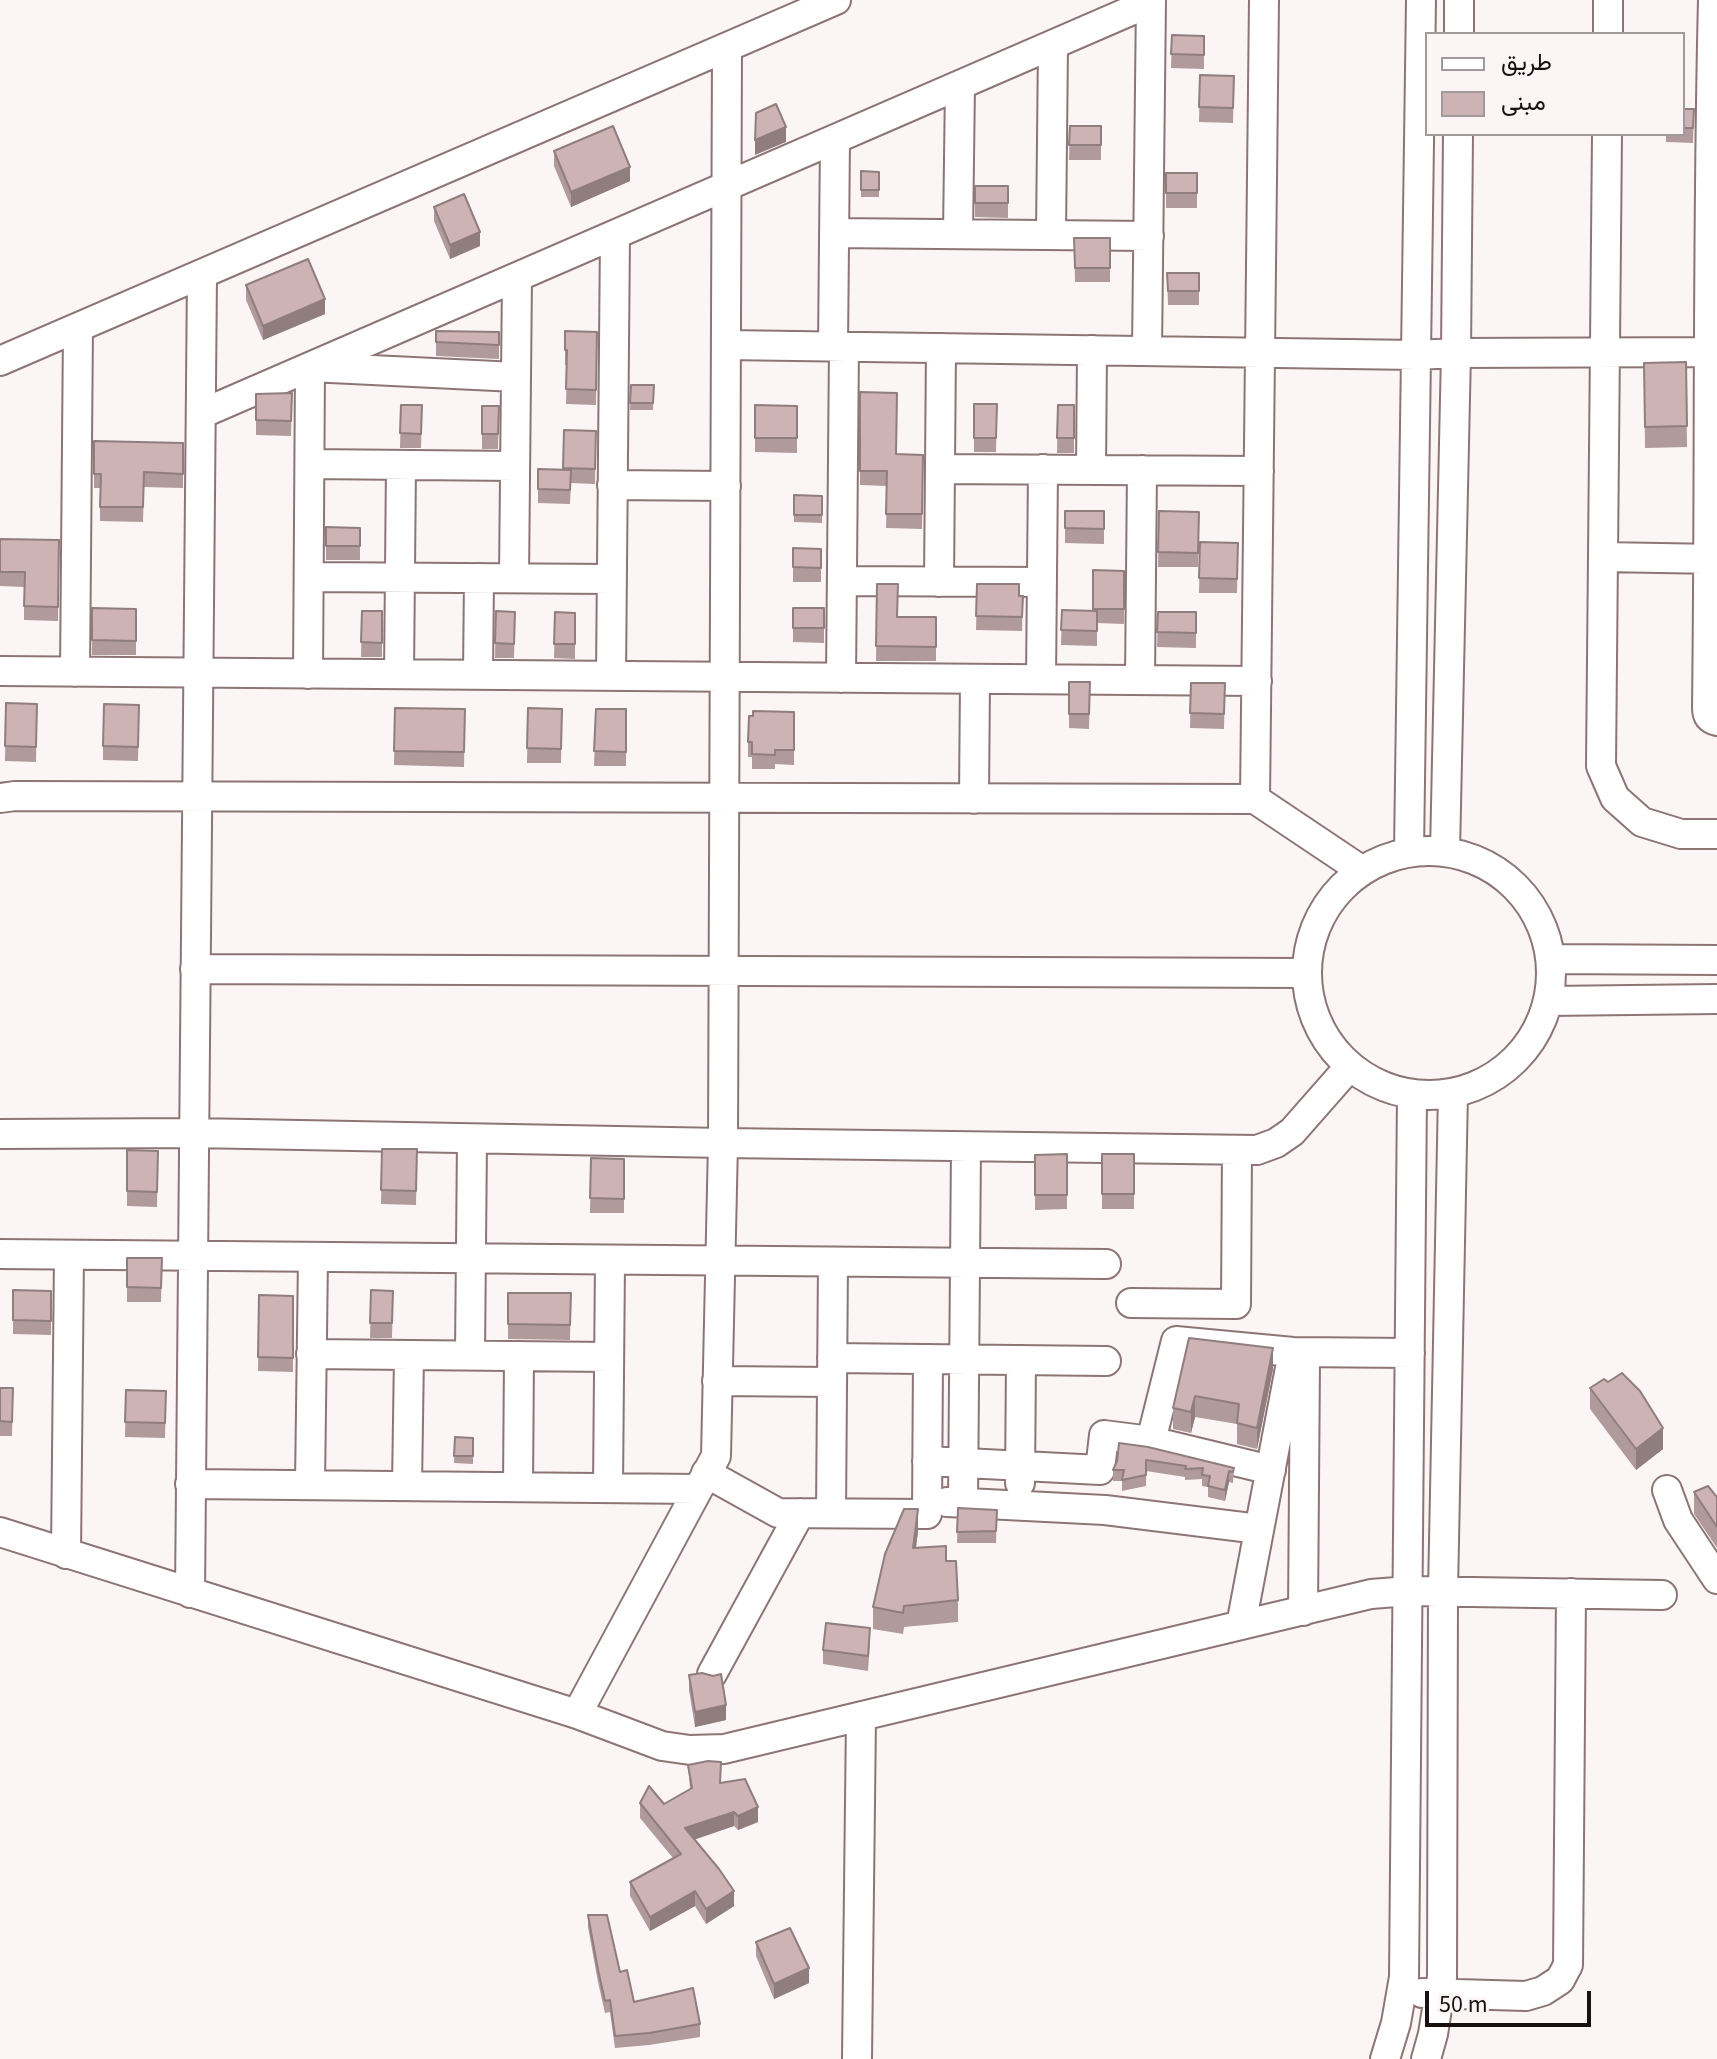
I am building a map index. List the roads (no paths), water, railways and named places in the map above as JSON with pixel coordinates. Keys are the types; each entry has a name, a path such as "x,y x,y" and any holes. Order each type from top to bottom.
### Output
{"street":[{"path":"0,361 836,0"},
{"path":"1255,799 1264,0"},
{"path":"1409,851 1421,0"},
{"path":"1459,0 1459,32"},
{"path":"1608,0 1608,32"},
{"path":"1713,0 1714,30 1696,108 1713,150 1714,466 1712,632 1707,715 1717,721"},
{"path":"201,414 1151,1 1147,351"},
{"path":"1051,235 1053,45"},
{"path":"577,1714 716,1456 723,1143 727,48"},
{"path":"958,234 960,85"},
{"path":"1445,851 1458,136"},
{"path":"1607,136 1601,766 1615,798 1642,822 1681,834 1717,834"},
{"path":"835,139 841,678"},
{"path":"834,233 1149,236"},
{"path":"611,676 615,235"},
{"path":"190,1593 202,275"},
{"path":"514,578 517,277"},
{"path":"75,672 78,328"},
{"path":"726,345 1416,355 1714,352"},
{"path":"939,582 941,348"},
{"path":"1091,470 1092,350"},
{"path":"310,367 516,377"},
{"path":"308,674 310,367"},
{"path":"310,464 515,466"},
{"path":"399,674 401,465"},
{"path":"940,469 1259,471"},
{"path":"1041,679 1043,469"},
{"path":"1140,680 1142,470"},
{"path":"612,485 726,486"},
{"path":"1603,557 1713,559"},
{"path":"309,577 612,579"},
{"path":"478,675 479,578"},
{"path":"842,581 1042,582"},
{"path":"0,671 1257,681"},
{"path":"974,799 975,679"},
{"path":"0,798 197,795 1255,799 1361,870"},
{"path":"1409,851 1445,851 1484,863 1517,887 1540,920 1551,959 1548,1001 1535,1033 1514,1061 1486,1081 1453,1093 1412,1095 1384,1087 1350,1066 1331,1046 1313,1012 1306,973 1313,933 1319,921 1332,898 1361,870 1384,858 1409,851"},
{"path":"1551,959 1717,960"},
{"path":"195,969 1306,973"},
{"path":"1548,1001 1717,999"},
{"path":"0,1134 194,1133 1257,1150 1276,1143 1292,1132 1350,1066"},
{"path":"1426,2059 1442,1977 1443,1591 1453,1093"},
{"path":"1385,2059 1396,2023 1404,1977 1412,1095"},
{"path":"470,1355 472,1139"},
{"path":"963,1503 966,1147"},
{"path":"1131,1303 1236,1304 1237,1150"},
{"path":"0,1254 1106,1264"},
{"path":"66,1554 69,1255"},
{"path":"310,1485 313,1258"},
{"path":"608,1488 610,1260"},
{"path":"831,1513 833,1262"},
{"path":"1151,1441 1176,1341 1299,1352 1410,1353"},
{"path":"1241,1625 1271,1470 1299,1352"},
{"path":"1299,1352 1303,1611"},
{"path":"311,1354 609,1357"},
{"path":"407,1486 409,1355"},
{"path":"518,1487 519,1356"},
{"path":"190,1484 608,1488 702,1481 778,1513 927,1514 928,1359"},
{"path":"717,1381 928,1359 1106,1361"},
{"path":"1019,1506 1021,1360"},
{"path":"927,1461 1100,1470 1104,1435 1151,1441 1271,1470"},
{"path":"1667,1490 1678,1520 1717,1579"},
{"path":"927,1501 1105,1510 1259,1529"},
{"path":"712,1674 800,1513"},
{"path":"0,1532 577,1714 662,1746 690,1750 724,1749 1371,1594 1443,1591 1662,1595"},
{"path":"1402,1991 1526,1996 1543,1991 1560,1980 1568,1965 1571,1593"},
{"path":"857,2059 861,1717"}]}
